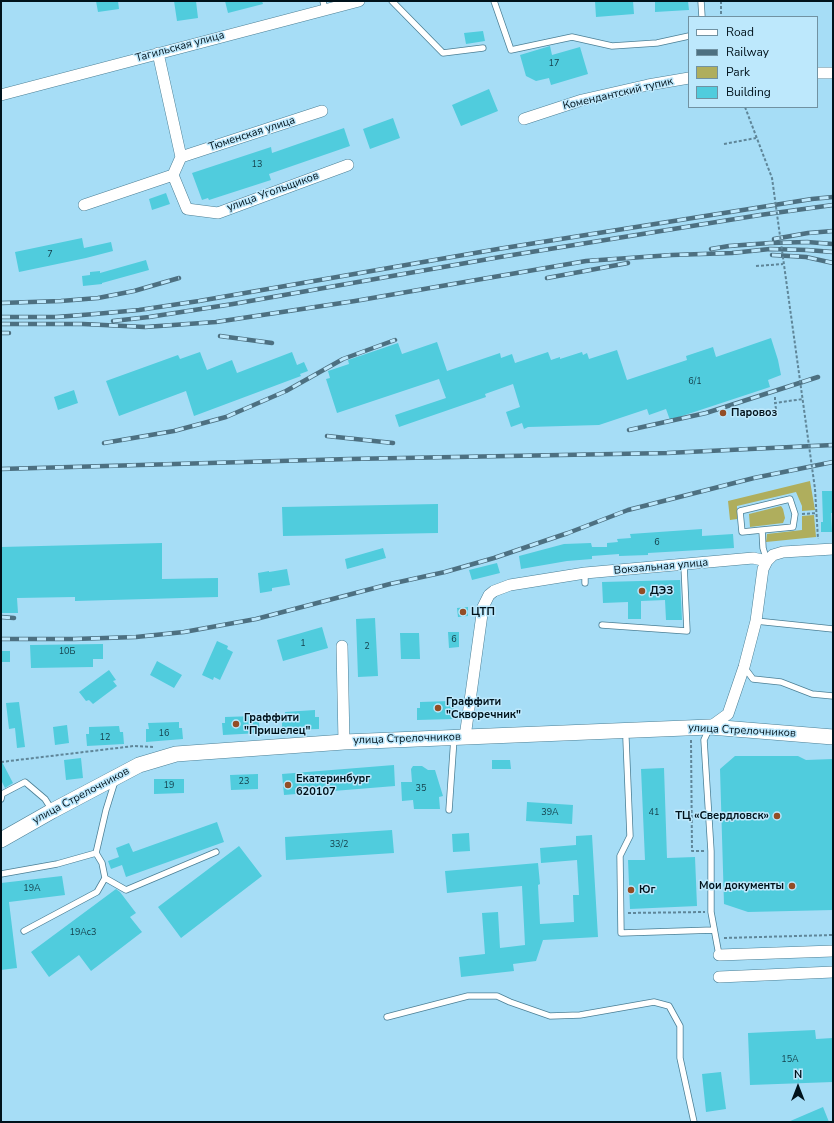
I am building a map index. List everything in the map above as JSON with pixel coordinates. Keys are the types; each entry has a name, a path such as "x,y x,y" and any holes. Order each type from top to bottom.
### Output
{"main road":[{"name":"улица Стрелочников","path":"2,837 139,765 176,754 344,742 710,727 833,737"}],"street":[{"name":"Тагильская улица","path":"1,95 158,53 324,5 359,1"},
{"path":"84,205 173,175 181,157 158,53"},
{"path":"818,73 833,73"},
{"name":"Комендантский тупик","path":"524,119 582,100 648,85 688,78"},
{"name":"Тюменская улица","path":"181,157 322,111"},
{"name":"улица Угольщиков","path":"173,175 187,209 218,213 348,165"},
{"path":"710,727 728,714 744,667 756,622 763,569 767,561 773,555 783,552 833,549"},
{"name":"Вокзальная улица","path":"460,737 484,607 489,595 501,587 753,558 767,561"},
{"path":"342,646 344,742"},
{"path":"719,955 833,951"},
{"path":"719,977 833,972"}],"lane":[{"path":"392,1 443,53 483,48"},
{"path":"494,1 511,50 572,37 612,46 657,43 688,36"},
{"path":"701,1 702,16"},
{"path":"790,499 795,514 793,527 762,530 742,532 740,511 790,499"},
{"path":"762,530 763,548 767,561"},
{"path":"602,625 687,631 684,565"},
{"path":"756,622 833,629"},
{"path":"744,667 753,679 781,682 812,694 833,696"},
{"path":"710,727 704,740 711,851 711,912 719,955"},
{"path":"449,810 460,737"},
{"path":"626,739 630,836 620,856 621,933 714,930"},
{"path":"24,931 97,892 105,878 102,863 96,853 106,810 116,777"},
{"path":"1,799 2,794 25,782 45,799 52,810"},
{"path":"105,878 126,890 216,852"},
{"path":"1,874 57,864 96,853"},
{"path":"387,1017 468,996 497,996 550,1016 580,1015 654,1002 669,1006 680,1026 680,1058 694,1122"}],"path":[{"path":"721,1 721,16"},
{"path":"745,108 772,178 815,489 818,543"},
{"path":"724,144 756,138"},
{"path":"756,266 784,264"},
{"path":"775,398 776,409"},
{"path":"775,403 803,399"},
{"path":"795,514 817,513"},
{"path":"1,762 134,746 156,747"},
{"path":"628,906 628,914 711,912"},
{"path":"719,938 833,934"}],"green space":[{"path":"810,481 815,510 802,511 802,506 796,492 737,506 737,519 730,520 728,501"},
{"path":"781,506 785,518 783,523 750,527 749,514"},
{"path":"814,515 816,537 766,542 767,534 802,530 802,516"}],"building":[{"path":"96,1 118,1 119,9 98,12"},
{"path":"174,1 196,1 198,18 177,21"},
{"path":"225,1 262,1 263,4 228,13"},
{"path":"595,1 633,1 634,14 596,17"},
{"path":"655,1 688,1 689,10 655,12"},
{"path":"483,31 485,41 466,44 464,33"},
{"path":"550,46 552,55 580,47 588,74 551,85 549,78 536,81 526,76 520,55"},
{"path":"489,89 498,111 461,126 452,105"},
{"path":"393,118 400,138 370,149 363,129"},
{"path":"344,128 350,146 269,174 271,180 209,200 208,198 202,200 192,173 271,147 272,153"},
{"path":"166,193 170,204 152,210 149,199"},
{"path":"82,238 84,248 111,242 113,251 19,272 15,252"},
{"path":"146,260 149,270 102,284 83,286 82,276 90,275 90,272 100,271 100,273"},
{"path":"771,338 781,375 768,380 770,387 670,420 666,409 649,415 647,409 599,425 528,427 524,429 522,423 511,427 506,412 520,407 513,384 485,394 486,397 399,427 395,415 446,398 439,379 337,413 326,379 330,378 328,371 349,364 348,360 398,343 402,354 437,342 447,371 500,353 501,358 512,354 515,363 548,352 551,360 560,357 560,359 582,352 583,355 587,353 589,359 617,350 627,380 687,360 686,356 713,347 716,357"},
{"path":"200,352 207,370 232,360 237,373 292,352 297,365 304,362 308,371 300,374 301,376 194,416 186,391 119,416 106,381 178,355 180,359"},
{"path":"74,390 78,403 58,410 54,397"},
{"path":"822,491 833,491 833,513 831,513 832,532 821,532 821,522 823,522"},
{"path":"438,504 438,533 283,536 282,507"},
{"path":"702,529 702,536 733,534 734,548 648,553 648,555 619,556 619,554 592,556 592,559 567,561 521,569 519,556 564,544 591,543 592,547 607,547 607,543 618,542 617,539 631,538 630,534"},
{"path":"162,543 162,579 218,578 218,597 75,601 75,597 17,598 18,613 1,613 1,547"},
{"path":"383,548 386,558 347,569 345,559"},
{"path":"497,563 500,573 472,580 469,570"},
{"path":"287,569 290,585 272,588 272,591 260,593 258,573"},
{"name":"ДЭЗ","path":"680,580 682,620 666,620 665,600 641,601 641,619 628,619 628,602 603,603 602,582"},
{"name":"ЦТП","path":"468,607 468,616 458,617 457,608"},
{"path":"375,618 378,676 358,677 356,619"},
{"path":"322,627 328,648 283,661 277,640"},
{"path":"448,632 459,632 459,647 449,648"},
{"path":"400,633 419,633 420,659 401,659"},
{"path":"217,641 228,646 227,649 233,652 220,680 214,677 213,680 202,675"},
{"path":"103,644 103,659 93,659 93,667 31,668 30,645"},
{"path":"1,651 10,651 10,662 1,662"},
{"path":"157,661 182,675 174,688 150,675"},
{"path":"109,670 116,680 113,681 117,686 93,704 89,700 86,701 79,692"},
{"path":"450,701 450,707 454,707 454,719 417,720 417,708 420,708 420,702"},
{"path":"19,702 25,747 17,748 15,728 9,729 6,703"},
{"path":"315,710 315,717 319,717 319,729 282,730 282,718 285,718 285,712"},
{"path":"255,716 256,722 259,722 260,733 223,735 222,723 225,723 225,717"},
{"path":"179,722 179,728 182,728 183,739 146,742 146,729 149,729 148,723"},
{"path":"67,725 69,743 55,745 53,727"},
{"path":"119,726 120,732 123,732 124,744 87,746 86,734 89,734 89,727"},
{"name":"ТЦ «Свердловск»","path":"735,756 798,756 806,760 833,759 833,910 748,912 724,904 720,769"},
{"path":"81,758 83,778 66,780 64,760"},
{"path":"1,760 13,783 5,788 1,780"},
{"path":"492,760 510,760 511,769 492,769"},
{"path":"394,765 395,786 284,795 282,774"},
{"path":"413,766 422,766 428,770 435,770 443,796 439,797 440,809 414,809 413,800 402,801 401,782 412,782 411,769"},
{"path":"664,768 667,858 695,857 697,906 630,909 628,860 645,860 641,769"},
{"path":"258,774 258,789 231,790 230,775"},
{"path":"154,779 184,779 184,793 154,794"},
{"path":"527,802 573,805 572,824 526,821"},
{"path":"217,822 224,842 126,877 122,865 111,869 108,861 119,857 116,848 129,843 133,852"},
{"path":"392,830 394,853 286,860 285,837"},
{"path":"469,833 470,851 453,852 452,834"},
{"path":"592,835 598,937 543,940 536,961 513,964 514,971 461,977 459,957 485,954 482,913 498,912 500,948 525,945 522,886 447,893 445,871 538,863 540,884 538,885 540,924 574,922 573,895 579,895 577,860 541,863 540,848 576,845 576,836"},
{"path":"239,846 262,876 181,938 158,907"},
{"path":"62,876 65,895 9,902 17,968 1,970 1,883"},
{"path":"116,889 136,913 130,917 142,932 91,971 79,955 49,977 31,952"},
{"path":"815,1030 816,1039 833,1038 833,1082 750,1085 748,1033"},
{"path":"721,1072 726,1109 706,1112 702,1074"},
{"path":"823,1107 829,1122 788,1122"}],"railway":[{"path":"1,317 56,317 139,310 498,249 812,199 833,197"},
{"path":"113,321 233,304 500,257 760,215 833,205"},
{"path":"774,239 808,233 833,231"},
{"path":"711,249 770,243 807,242 833,244"},
{"path":"1,324 83,324 145,327 216,322 355,301 586,261 672,255 732,253 770,249 833,252"},
{"path":"772,255 806,257 833,263"},
{"path":"547,278 628,263"},
{"path":"1,303 98,298 134,291 179,278"},
{"path":"1,333 9,333"},
{"path":"220,336 272,343"},
{"path":"104,443 174,431 226,417 286,391 343,359 395,340"},
{"path":"629,430 706,413 818,377"},
{"path":"327,436 393,443"},
{"path":"1,469 349,459 667,453 833,445"},
{"path":"1,639 136,637 184,632 256,619 390,584 445,572 494,558 568,533 628,510 754,478 833,462"},
{"path":"1,617 14,618"}],"place":[{"name":"Паровоз","path":"723,413"},
{"name":"ДЭЗ","path":"642,591"},
{"name":"ЦТП","path":"463,612"},
{"name":"Граффити \"Скворечник\"","path":"438,708"},
{"name":"Граффити \"Пришелец\"","path":"236,724"},
{"name":"Екатеринбург 620107","path":"288,785"},
{"name":"ТЦ «Свердловск»","path":"777,816"},
{"name":"Мои документы","path":"792,886"},
{"name":"Юг","path":"631,890"}]}
